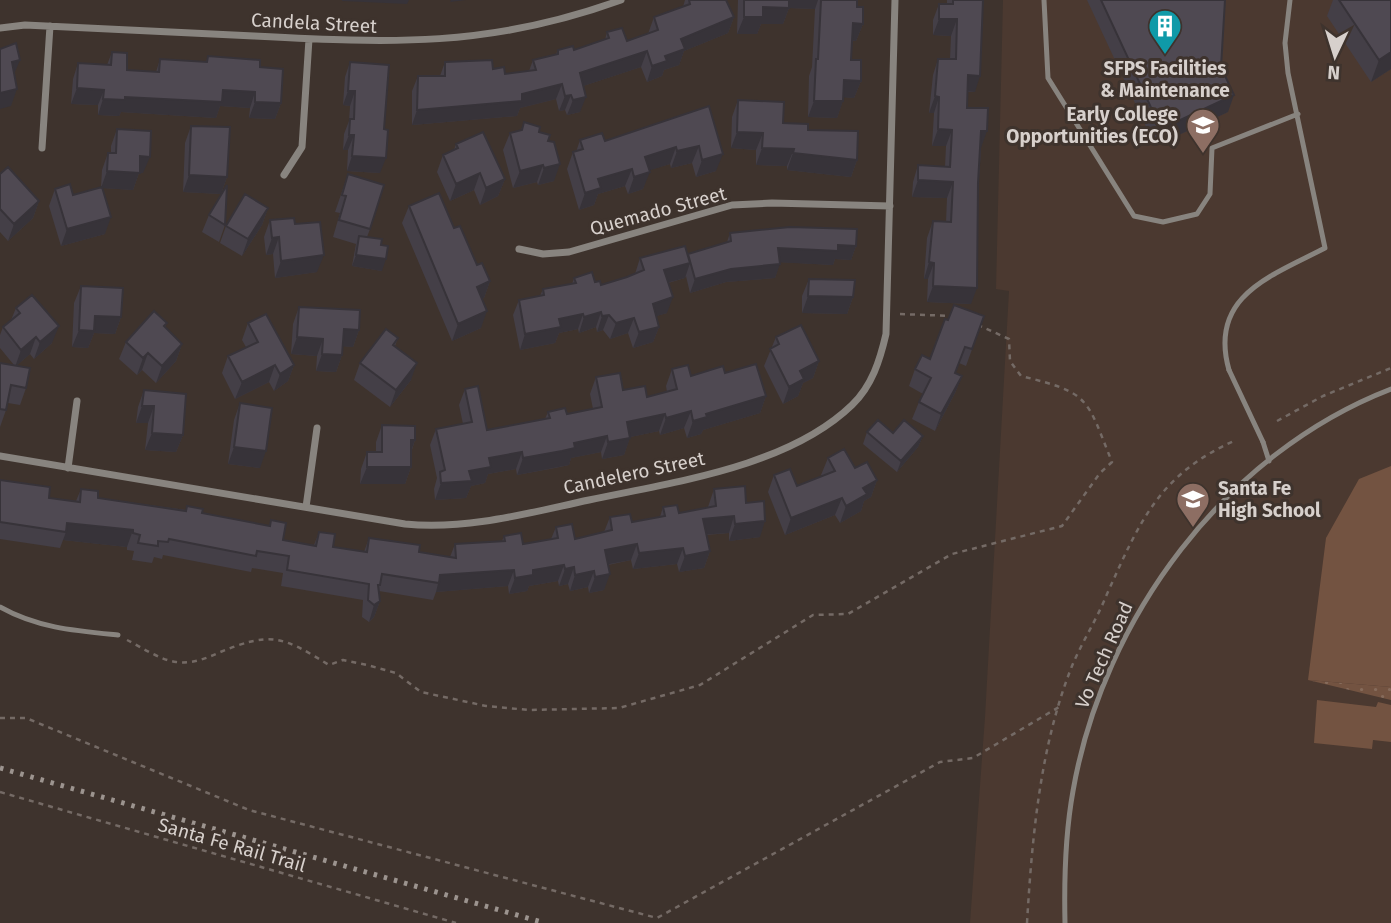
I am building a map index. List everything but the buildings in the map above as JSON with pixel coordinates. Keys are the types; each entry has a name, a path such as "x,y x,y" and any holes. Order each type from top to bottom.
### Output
{"street":[{"name":"Candela Street","path":"0,28 50,26 397,43 484,36 540,26 621,0"},
{"name":"Candelero Street","path":"0,456 405,524 462,524 693,478 743,463 818,429 853,404 865,390 882,353 890,205 895,0"},
{"path":"42,149 50,26"},
{"path":"284,175 302,147 309,39"},
{"name":"Quemado Street","path":"519,249 543,254 569,252 732,205 890,205"},
{"path":"68,468 77,401"},
{"path":"306,507 317,428"}],"lane":[{"path":"1044,0 1048,78 1134,216 1163,222 1197,214 1210,194 1212,148 1298,114"},
{"path":"1269,461 1263,442 1229,370 1224,337 1227,324 1243,295 1261,282 1325,248 1285,43 1290,0"},
{"name":"Vo Tech Road","path":"1065,923 1064,878 1073,792 1094,711 1112,665 1149,594 1178,554 1242,482 1305,434 1369,397 1391,389"},
{"path":"0,607 19,618 62,630 118,635"}],"path":[{"path":"886,313 959,316"},
{"path":"118,635 175,663 199,661 237,645 272,638 290,641 329,665 343,660 396,673 421,692 486,706 530,710 619,708 700,685 813,615 848,614 952,554 1062,526 1100,473 1112,462 1088,404 1065,387 1020,376 1010,361 1009,339 972,322"},
{"path":"1277,421 1323,396 1391,368"},
{"path":"1027,923 1031,858 1052,732 1072,666 1133,536 1164,488 1195,461 1236,440"},
{"path":"0,718 26,718 249,810 657,918 940,762 973,758 1059,708"},
{"name":"Santa Fe Rail Trail","path":"0,792 456,923"}],"shaded area":[{"name":"Santa Fe High School","path":"1003,0 1391,0 1391,923 970,923 985,717 1009,291 996,289"},
{"path":"1391,466 1391,687 1308,680 1326,538 1359,479"},
{"path":"1308,680 1391,687 1391,700"},
{"path":"1317,700 1376,707 1378,702 1391,705 1391,742 1373,740 1372,749 1314,743"}],"railway":[{"path":"0,768 545,923"}],"place":[{"name":"SFPS Facilities & Maintenance","path":"1165,56"},
{"name":"Early College Opportunities (ECO)","path":"1203,155"},
{"name":"Santa Fe High School","path":"1193,529"}]}
